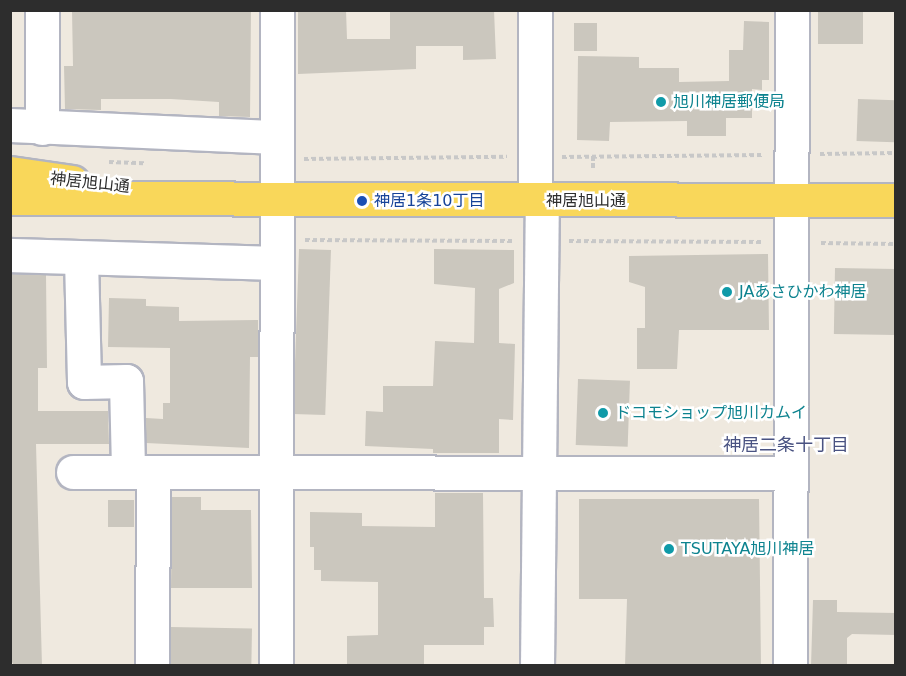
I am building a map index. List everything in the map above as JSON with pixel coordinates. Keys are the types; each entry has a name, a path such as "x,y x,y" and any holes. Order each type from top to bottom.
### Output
{"main road":[{"name":"神居旭山通","path":"10,173 277,201"},
{"name":"神居旭山通","path":"10,198 277,201 896,200"}],"street":[{"path":"42,10 42,128"},
{"path":"276,666 279,474 277,10"},
{"path":"535,10 535,157 543,241 537,666"},
{"path":"790,666 792,10"},
{"path":"10,124 277,148"},
{"path":"10,255 81,258 277,252"},
{"path":"81,258 84,382 126,381 141,473 152,666"},
{"path":"73,472 789,473"}],"path":[{"path":"277,148 535,157 896,153"},
{"path":"277,252 543,241 896,244"}],"building":[{"path":"72,10 251,10 250,117 219,116 219,102 171,99 101,99 101,110 65,109 64,66 73,66"},
{"path":"298,10 346,10 347,39 390,39 390,10 494,10 496,59 463,60 463,46 416,46 416,69 298,74"},
{"path":"818,10 863,10 863,44 818,44"},
{"path":"744,21 769,22 769,80 762,80 762,90 752,89 752,118 726,118 726,136 687,136 687,121 610,122 609,141 577,140 578,56 639,57 639,68 679,68 679,82 729,81 729,50 743,50"},
{"path":"574,23 597,23 597,51 574,51"},
{"path":"858,99 896,100 895,142 857,141"},
{"path":"299,249 331,250 325,415 293,414"},
{"path":"434,249 514,250 514,283 499,289 499,343 515,344 513,420 499,419 499,453 433,453 433,449 365,446 366,411 383,412 383,386 433,386 435,341 474,343 475,288 434,284"},
{"path":"768,254 769,330 679,330 677,369 637,369 637,328 645,328 645,287 629,282 629,256"},
{"path":"835,268 896,269 895,335 834,334"},
{"path":"10,274 46,275 47,368 38,368 38,411 108,411 109,444 36,444 42,666 14,666 10,658"},
{"path":"109,298 146,299 146,306 179,307 179,321 258,320 258,357 250,357 249,448 146,443 146,418 163,419 163,403 170,403 170,348 108,347"},
{"name":"ドコモショップ旭川カムイ","path":"578,379 630,381 628,447 576,445"},
{"path":"435,493 483,493 484,598 493,598 494,627 484,627 484,645 424,645 424,666 347,666 347,636 378,635 378,582 321,581 321,570 314,570 314,547 310,547 310,512 362,513 362,526 435,527"},
{"path":"172,497 201,497 201,510 251,510 252,588 171,588"},
{"name":"TSUTAYA旭川神居","path":"579,499 759,499 761,666 625,666 627,599 579,599"},
{"path":"108,500 134,500 134,527 108,527"},
{"path":"813,600 837,600 837,612 896,613 896,635 852,634 847,638 847,666 811,666"},
{"path":"171,627 252,628 251,666 170,666"}],"place":[{"name":"旭川神居郵便局","path":"661,102"},
{"name":"神居1条10丁目","path":"362,201"},
{"name":"JAあさひかわ神居","path":"727,292"},
{"name":"ドコモショップ旭川カムイ","path":"603,413"},
{"name":"TSUTAYA旭川神居","path":"669,549"}],"district":[{"name":"神居二条十丁目","path":"786,445"}]}
